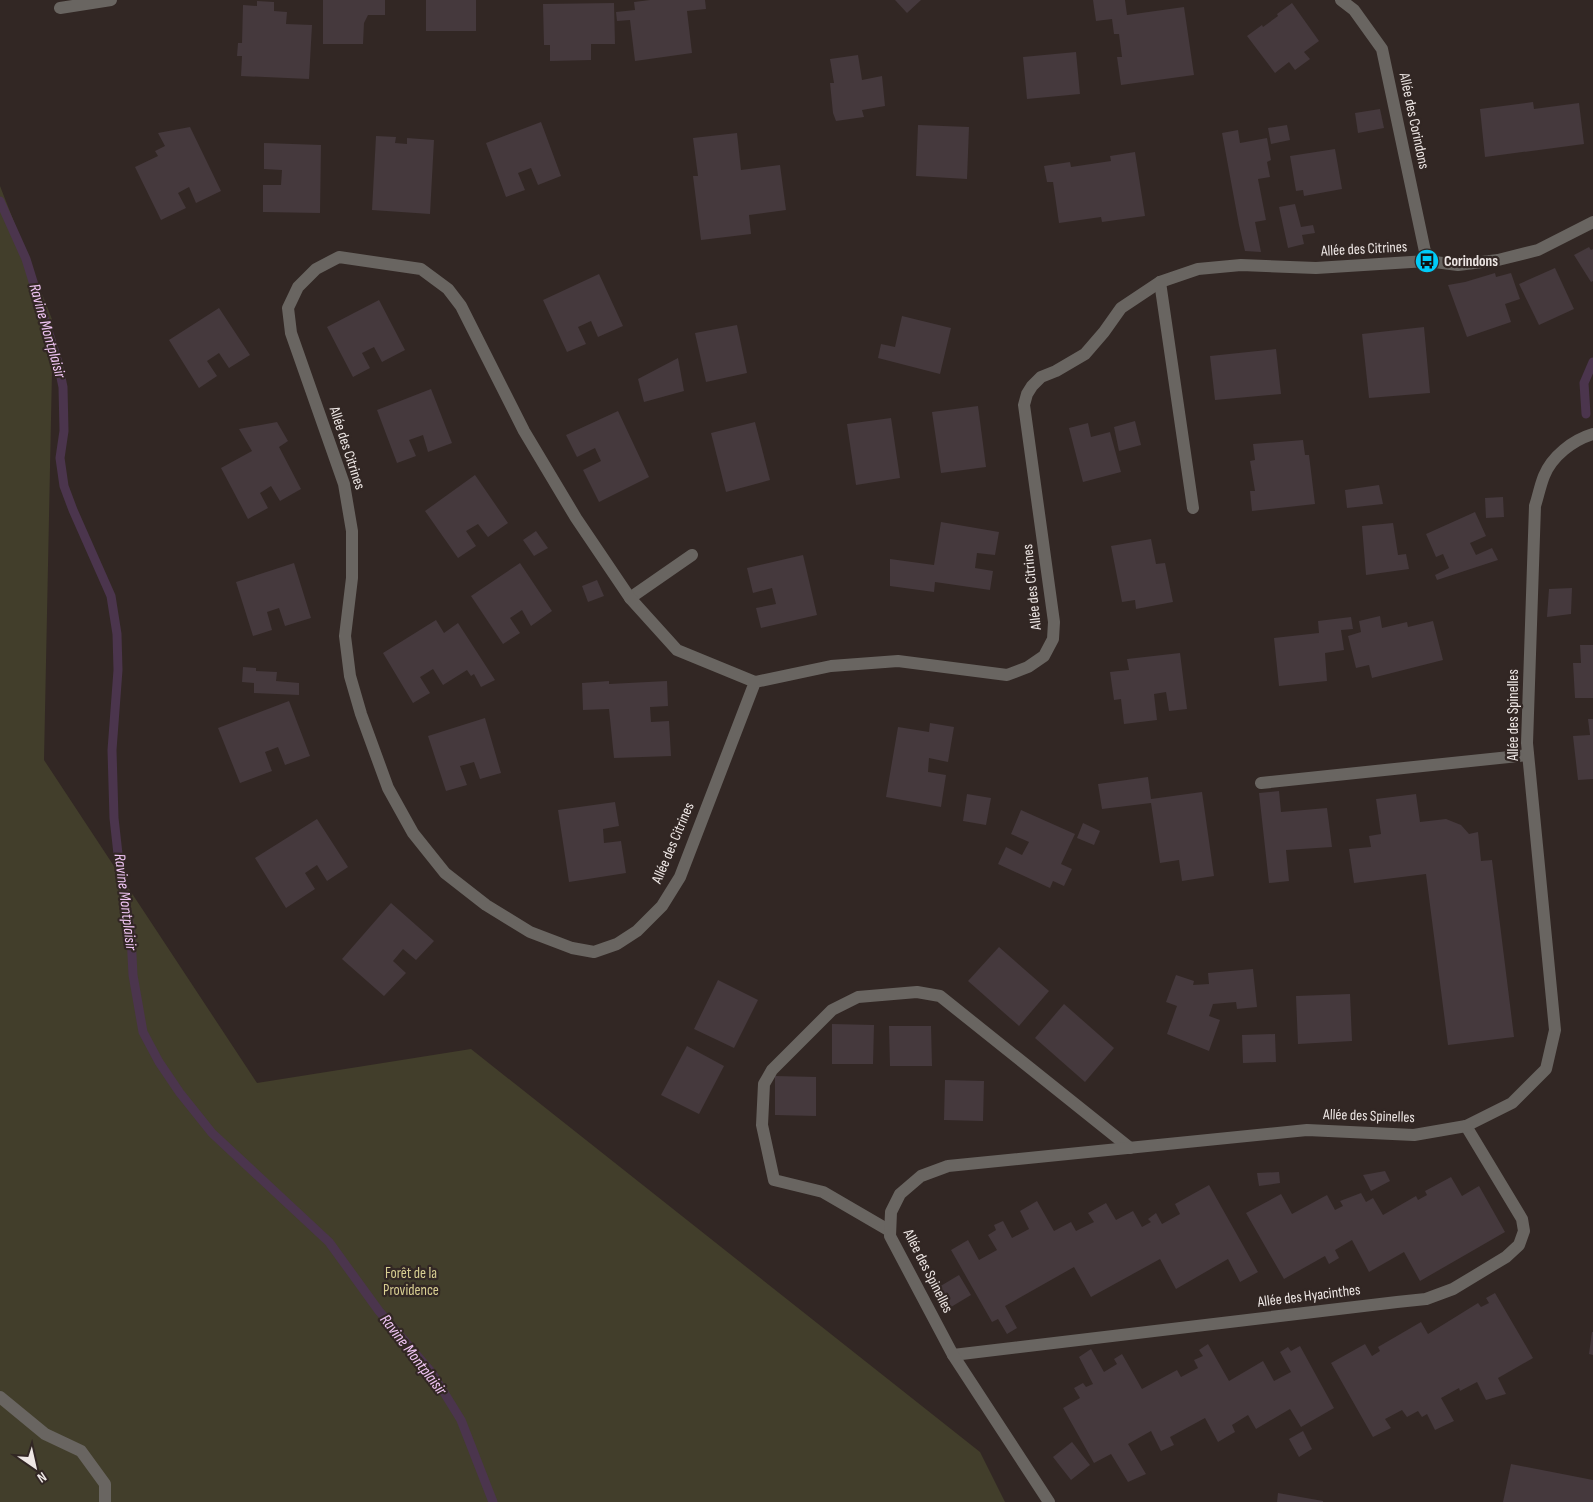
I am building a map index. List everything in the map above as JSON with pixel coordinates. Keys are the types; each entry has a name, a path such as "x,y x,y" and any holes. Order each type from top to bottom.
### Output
{"street":[{"path":"60,8 111,0"},
{"name":"Allée des Corindons","path":"1341,0 1354,10 1382,49 1427,262"},
{"name":"Allée des Citrines","path":"755,682 680,877 662,906 637,931 617,944 594,952 572,948 530,932 486,905 445,873 413,833 388,788 361,714 350,676 345,636 352,578 352,531 344,484 291,333 288,308 298,287 316,269 339,257 421,269 448,289 461,306 524,431 576,518 630,598 677,650 755,682 830,666 898,661 1008,675 1028,667 1044,656 1053,639 1054,622 1024,405 1027,394 1041,378 1085,354 1121,308 1160,282 1198,269 1241,265 1316,268 1427,262 1458,265 1498,260 1538,250 1593,222"},
{"path":"1160,282 1193,508"},
{"name":"Allée des Spinelles","path":"1049,1502 953,1355 890,1236 891,1212 900,1194 921,1176 948,1166 1306,1130 1414,1135 1466,1126 1512,1103 1546,1069 1556,1030 1526,743 1535,506 1544,475 1560,452 1584,437 1593,434"},
{"path":"630,598 692,555"},
{"path":"1261,783 1528,755"},
{"path":"890,1230 823,1192 774,1180 762,1125 764,1084 772,1070 832,1010 858,997 917,992 940,996 1130,1148"},
{"name":"Allée des Hyacinthes","path":"953,1355 1397,1302 1426,1298 1453,1289 1506,1257 1519,1245 1524,1231 1522,1219 1466,1126"},
{"path":"0,1397 46,1434 81,1451 105,1484 105,1502"}],"green space":[{"name":"Forêt de la Providence","path":"0,186 53,322 44,760 257,1083 471,1049 980,1452 1005,1502 0,1502"}],"building":[{"path":"323,0 385,0 385,15 368,15 364,23 363,44 323,44"},
{"path":"426,0 476,0 476,31 426,31"},
{"path":"650,0 705,0 706,9 687,11 692,53 635,61 630,20 617,21 616,12 635,10 634,2"},
{"path":"895,0 921,0 907,13"},
{"path":"1093,0 1125,0 1127,15 1184,7 1194,75 1121,85 1117,57 1122,57 1119,34 1114,34 1112,19 1096,21"},
{"path":"257,1 274,2 274,11 287,12 286,24 312,25 309,79 241,76 242,56 237,56 238,43 242,43 243,5 257,6"},
{"path":"614,3 615,44 591,44 591,60 550,61 550,45 544,45 543,4"},
{"path":"1292,3 1319,41 1304,52 1310,59 1295,70 1289,62 1275,73 1247,36 1278,16 1277,14"},
{"path":"1076,52 1080,94 1027,99 1023,57"},
{"path":"858,55 862,80 882,76 885,106 862,110 864,117 836,121 833,113 830,83 834,83 830,59"},
{"path":"1533,102 1534,109 1579,103 1584,144 1485,157 1480,109"},
{"path":"1380,109 1384,128 1358,133 1355,113"},
{"path":"541,122 561,176 538,185 531,168 518,173 525,190 506,197 486,143"},
{"path":"918,125 969,127 967,179 916,176"},
{"path":"1287,125 1290,140 1271,144 1268,128"},
{"path":"190,127 221,191 196,203 189,187 178,193 186,208 161,220 135,167 158,156 155,151 165,146 158,133"},
{"path":"1238,130 1240,143 1267,138 1271,160 1267,162 1270,177 1258,179 1266,220 1255,222 1261,252 1245,251 1239,225 1222,133"},
{"path":"737,133 741,170 780,165 786,210 749,215 751,234 701,240 693,176 698,176 693,138"},
{"path":"376,136 396,137 395,143 407,144 407,138 434,140 430,214 372,210"},
{"path":"264,143 321,145 320,213 263,212 263,185 281,185 282,170 264,169"},
{"path":"1335,149 1342,189 1304,196 1303,190 1296,191 1290,156"},
{"path":"1135,152 1145,216 1102,222 1101,217 1059,223 1053,182 1047,182 1044,166 1070,162 1071,167 1111,161 1110,156"},
{"path":"1295,204 1301,227 1313,225 1315,233 1302,235 1304,244 1288,248 1279,207"},
{"path":"1589,247 1591,250 1593,249 1593,281 1591,282 1574,255"},
{"path":"1555,268 1574,309 1539,325 1519,284"},
{"path":"1495,273 1496,277 1511,273 1520,299 1505,304 1511,322 1467,337 1448,285"},
{"path":"599,274 623,326 598,337 591,321 578,327 586,344 567,352 543,300"},
{"path":"379,300 405,350 382,362 374,347 362,353 370,368 353,377 327,327"},
{"path":"219,308 250,355 229,368 219,353 207,361 217,376 199,388 169,340"},
{"path":"902,316 951,328 940,374 878,358 881,344 895,347"},
{"path":"737,325 747,373 706,382 695,333"},
{"path":"1424,327 1430,393 1369,398 1362,334"},
{"path":"1276,349 1281,394 1215,400 1210,356"},
{"path":"678,358 684,391 644,402 638,379"},
{"path":"431,389 452,443 428,452 423,435 409,440 416,456 397,463 377,410"},
{"path":"978,406 986,467 941,473 932,412"},
{"path":"618,411 649,477 599,502 583,470 601,461 595,448 577,457 566,435"},
{"path":"891,418 900,478 856,485 847,424"},
{"path":"1135,421 1141,445 1119,451 1114,427"},
{"path":"277,422 288,441 279,447 301,489 280,501 271,486 260,493 268,508 248,519 221,468 252,451 239,429"},
{"path":"755,422 770,480 726,492 711,433"},
{"path":"1088,423 1091,437 1110,432 1121,472 1083,482 1069,428"},
{"path":"1303,440 1305,455 1309,455 1315,504 1252,511 1250,491 1255,491 1250,461 1255,460 1253,444"},
{"path":"475,475 508,523 488,537 478,524 466,531 476,546 458,558 425,511"},
{"path":"1379,485 1383,504 1347,508 1345,490"},
{"path":"1503,497 1504,517 1486,518 1485,498"},
{"path":"1475,512 1486,536 1470,543 1476,555 1492,548 1498,560 1437,580 1435,575 1449,568 1443,554 1436,557 1426,534"},
{"path":"941,522 999,532 995,555 977,553 975,568 993,571 990,590 935,582 934,592 890,586 890,559 934,565"},
{"path":"1393,523 1398,555 1406,554 1409,569 1366,575 1362,526"},
{"path":"536,531 548,548 534,556 523,540"},
{"path":"1151,539 1156,564 1165,563 1173,602 1136,609 1135,600 1122,602 1111,546"},
{"path":"803,555 817,615 761,628 756,608 776,604 772,588 753,593 747,568"},
{"path":"294,563 311,618 285,626 279,608 267,612 272,630 253,636 236,582"},
{"path":"520,563 552,611 531,626 522,610 510,618 520,633 503,644 471,596"},
{"path":"597,580 604,596 588,602 582,586"},
{"path":"1572,588 1571,614 1547,617 1549,589"},
{"path":"1380,616 1382,628 1407,622 1408,627 1433,621 1443,660 1372,678 1369,665 1356,668 1348,636 1361,632 1359,621"},
{"path":"1351,617 1353,629 1341,630 1344,650 1325,653 1327,681 1279,686 1274,638 1319,633 1318,621"},
{"path":"436,620 444,633 458,623 495,680 481,687 474,674 471,676 467,670 443,685 433,669 420,677 430,693 413,703 383,653"},
{"path":"1580,645 1593,645 1593,698 1575,698 1573,663 1581,663"},
{"path":"1180,653 1187,709 1169,711 1166,692 1154,694 1157,720 1124,724 1121,699 1114,700 1110,672 1129,670 1127,659"},
{"path":"243,667 256,668 256,671 277,672 276,681 299,683 299,695 254,693 254,683 242,682"},
{"path":"609,681 609,684 667,681 668,706 650,707 651,722 669,721 671,756 614,758 609,709 583,710 582,683"},
{"path":"289,701 310,756 285,765 278,747 265,752 272,771 240,783 218,728"},
{"path":"485,718 501,773 480,779 474,762 460,766 467,785 446,791 428,736"},
{"path":"1588,719 1593,719 1593,779 1578,780 1573,736 1590,735"},
{"path":"930,723 954,727 948,762 929,758 928,772 946,775 941,807 886,797 898,727 929,732"},
{"path":"1148,777 1151,799 1202,792 1214,876 1182,881 1179,860 1160,863 1151,803 1102,809 1098,784"},
{"path":"1279,791 1281,812 1327,808 1332,847 1286,850 1289,881 1269,883 1259,793"},
{"path":"967,794 991,798 986,825 963,821"},
{"path":"1416,794 1420,822 1446,819 1461,825 1469,834 1478,832 1481,861 1492,860 1514,1037 1448,1045 1426,874 1354,883 1349,849 1371,847 1369,836 1381,834 1376,799"},
{"path":"615,802 619,826 603,829 604,843 621,841 626,873 569,882 558,810"},
{"path":"1021,810 1075,834 1061,864 1072,869 1064,886 1053,881 1050,888 998,864 1006,847 1022,855 1029,842 1011,834"},
{"path":"317,819 348,867 327,881 317,865 305,873 315,889 286,908 255,858"},
{"path":"1083,823 1100,831 1094,845 1077,838"},
{"path":"391,903 434,941 416,960 403,949 393,961 406,973 384,996 342,959"},
{"path":"999,947 1049,991 1019,1026 968,981"},
{"path":"1253,969 1257,1007 1237,1009 1236,1002 1213,1004 1209,1016 1220,1020 1209,1051 1167,1034 1177,1006 1166,1002 1176,975 1194,981 1193,985 1209,984 1208,973"},
{"path":"718,980 758,1000 734,1048 694,1029"},
{"path":"1350,994 1352,1041 1298,1044 1296,996"},
{"path":"1064,1004 1114,1048 1085,1082 1035,1038"},
{"path":"832,1024 874,1025 873,1064 832,1064"},
{"path":"889,1026 931,1026 932,1066 890,1066"},
{"path":"1275,1034 1276,1062 1243,1063 1242,1035"},
{"path":"687,1046 724,1066 699,1114 661,1095"},
{"path":"775,1076 816,1077 816,1116 775,1115"},
{"path":"945,1080 984,1081 983,1121 944,1120"},
{"path":"1385,1171 1390,1181 1371,1191 1363,1175"},
{"path":"1279,1172 1280,1183 1259,1186 1257,1173"},
{"path":"1451,1177 1462,1196 1479,1186 1505,1232 1420,1281 1404,1252 1369,1272 1352,1240 1335,1250 1339,1258 1329,1264 1325,1256 1284,1279 1246,1213 1281,1194 1292,1214 1327,1195 1335,1210 1343,1206 1340,1201 1361,1193 1366,1202 1373,1198 1383,1215 1416,1196 1418,1200 1427,1195 1425,1191"},
{"path":"1209,1185 1258,1272 1240,1282 1228,1259 1176,1289 1160,1259 1091,1297 1074,1267 1005,1306 1017,1328 1007,1334 998,1319 992,1322 951,1250 968,1240 979,1260 997,1250 988,1235 996,1230 994,1225 1003,1221 1012,1238 1029,1229 1020,1211 1037,1201 1054,1231 1071,1222 1076,1231 1094,1222 1088,1213 1106,1203 1116,1220 1133,1211 1142,1227 1151,1222 1148,1219 1156,1213 1162,1224 1180,1214 1175,1204"},
{"path":"959,1275 971,1295 951,1307 939,1287"},
{"path":"1495,1293 1533,1358 1498,1378 1506,1394 1486,1400 1477,1382 1460,1391 1459,1388 1441,1398 1454,1421 1435,1430 1427,1414 1422,1417 1418,1411 1407,1417 1402,1410 1385,1419 1391,1428 1373,1437 1331,1363 1365,1344 1372,1356 1380,1351 1378,1347 1421,1322 1428,1334 1478,1303 1481,1307 1489,1303 1486,1298"},
{"path":"1593,1332 1593,1355 1589,1354"},
{"path":"1208,1344 1229,1381 1263,1361 1274,1381 1291,1372 1280,1352 1288,1347 1291,1351 1300,1346 1334,1408 1301,1427 1290,1409 1256,1429 1248,1415 1232,1425 1235,1432 1218,1442 1205,1418 1170,1437 1174,1445 1161,1451 1151,1431 1128,1444 1146,1474 1128,1482 1111,1454 1094,1463 1063,1408 1080,1398 1074,1388 1083,1383 1086,1387 1093,1384 1079,1357 1091,1349 1104,1372 1117,1364 1114,1359 1122,1354 1142,1389 1177,1370 1181,1377 1198,1368 1194,1360 1203,1356 1199,1350"},
{"path":"1303,1431 1312,1449 1299,1457 1289,1439"},
{"path":"1072,1442 1090,1465 1071,1480 1053,1457"},
{"path":"1511,1464 1593,1480 1593,1502 1503,1502"},
{"path":"1278,1493 1323,1501 1323,1502 1277,1502"}],"waterway":[{"name":"Ravine Montplaisir","path":"0,201 26,259 57,359 63,387 64,431 60,458 64,486 111,596 117,634 118,670 112,750 114,818 119,863 131,935 133,975 143,1032 159,1062 180,1093 212,1133 329,1242 379,1311 432,1373 461,1420 493,1502"},
{"path":"1586,414 1584,383 1593,362"}],"place":[{"name":"Corindons","path":"1427,261"}]}
